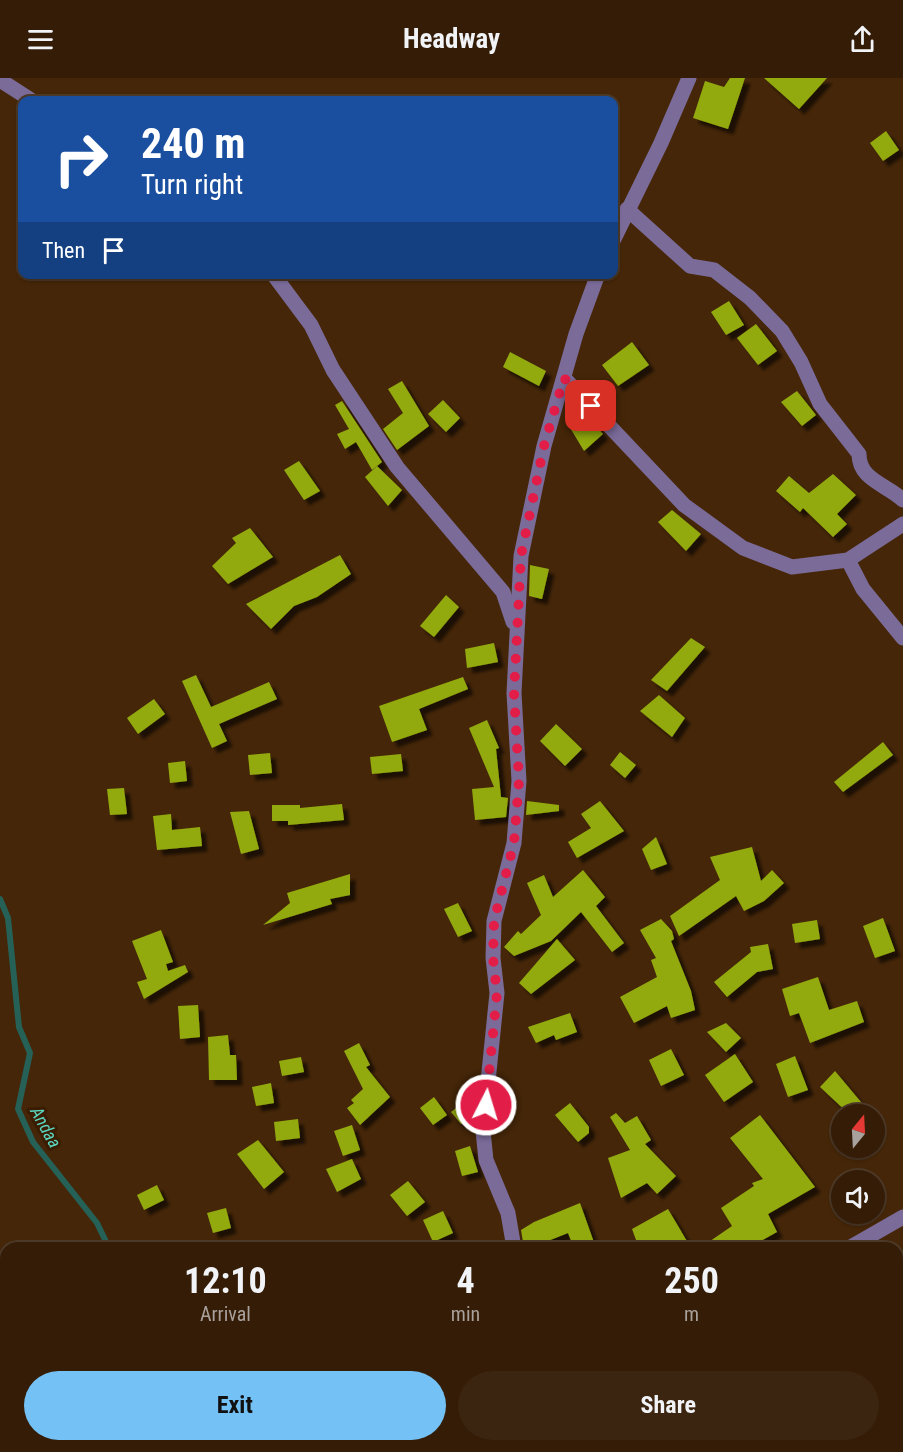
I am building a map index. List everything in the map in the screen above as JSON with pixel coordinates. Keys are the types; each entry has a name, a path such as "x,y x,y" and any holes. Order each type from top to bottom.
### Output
{"street":[{"path":"618,230 662,143 689,78"},
{"path":"0,80 25,96"},
{"path":"627,209 690,266 714,270 750,298 782,331 801,362 820,404 859,454 859,465 863,473 890,488 903,500"},
{"path":"277,279 311,325 333,370 397,467 503,592 515,628"},
{"path":"513,1242 508,1213 486,1160 483,1131 497,993 493,958 494,921 514,843 519,781 514,693 515,628 521,556 544,446 576,334 596,279"},
{"path":"564,378 684,505 743,548 792,567 848,560 903,524"},
{"path":"848,560 863,589 903,638"},
{"path":"859,1242 903,1217"}],"building":[{"path":"730,78 745,78 728,129 693,118 705,81 724,87"},
{"path":"764,78 827,78 799,109"},
{"path":"886,131 899,150 883,161 870,143"},
{"path":"729,301 744,325 726,335 711,312"},
{"path":"756,324 777,351 758,365 737,338"},
{"path":"632,342 649,365 618,386 602,365"},
{"path":"510,352 546,371 539,386 503,367"},
{"path":"402,381 429,426 397,450 383,429 403,413 388,389"},
{"path":"797,391 816,415 802,426 781,402"},
{"path":"443,400 460,418 446,432 428,414"},
{"path":"342,401 382,462 372,470 356,442 345,449 337,434 349,429 335,405"},
{"path":"584,413 603,434 584,451 569,426"},
{"path":"299,461 320,491 304,500 284,470"},
{"path":"377,466 402,490 388,506 365,477"},
{"path":"833,474 856,495 837,514 847,524 833,537 803,508 800,512 776,491 789,476 809,493"},
{"path":"672,510 701,534 686,551 658,522"},
{"path":"250,528 273,557 228,584 212,566 236,543 232,538"},
{"path":"340,555 351,574 317,597 294,606 271,629 246,604"},
{"path":"530,565 549,569 542,599 529,596"},
{"path":"446,595 459,607 434,637 420,626"},
{"path":"691,638 705,647 667,691 651,680"},
{"path":"494,643 498,662 467,668 465,649"},
{"path":"196,675 211,707 269,682 277,699 219,724 227,741 212,748 182,681"},
{"path":"463,677 468,689 419,709 427,730 392,742 379,706"},
{"path":"659,695 685,718 672,737 640,711"},
{"path":"154,699 165,714 138,734 127,718"},
{"path":"487,720 499,748 496,749 501,797 508,798 506,817 475,820 472,789 494,787 469,728"},
{"path":"556,724 582,749 565,766 540,741"},
{"path":"883,742 893,755 843,792 834,782"},
{"path":"620,752 636,765 625,778 610,765"},
{"path":"270,753 272,773 250,775 248,755"},
{"path":"401,754 403,771 372,774 370,757"},
{"path":"185,761 187,781 170,783 168,763"},
{"path":"124,788 127,814 110,815 107,789"},
{"path":"527,801 559,805 559,811 526,815"},
{"path":"600,801 624,831 577,858 568,842 591,828 581,814"},
{"path":"342,804 344,820 288,825 288,821 272,821 272,805 300,805 300,808"},
{"path":"249,811 259,849 241,854 230,812"},
{"path":"171,814 172,830 200,827 202,846 157,850 153,816"},
{"path":"656,837 667,864 651,870 642,849"},
{"path":"752,847 761,881 772,870 784,883 764,901 744,911 736,896 679,936 670,916 720,880 710,857"},
{"path":"583,870 605,897 596,906 624,943 612,952 581,912 551,941 514,956 504,947 518,931 521,934 541,915 527,883 544,875 553,897"},
{"path":"350,874 350,895 330,899 332,904 263,925 290,903 287,893"},
{"path":"458,903 472,931 458,937 444,909"},
{"path":"883,918 895,951 875,958 863,926"},
{"path":"661,919 672,931 674,939 671,941 691,991 695,1010 671,1018 667,1006 634,1023 620,997 657,977 651,960 656,958 640,930"},
{"path":"817,920 820,939 795,943 792,924"},
{"path":"161,930 173,962 166,964 168,971 185,965 188,972 144,999 137,982 147,979 132,941"},
{"path":"557,939 575,960 531,994 519,983"},
{"path":"768,944 773,969 757,972 727,997 714,982 751,952 750,947"},
{"path":"818,977 829,1010 857,1001 864,1022 810,1043 799,1013 790,1016 782,989"},
{"path":"198,1005 200,1037 180,1039 178,1006"},
{"path":"570,1013 577,1032 556,1040 554,1035 536,1043 528,1027"},
{"path":"726,1023 741,1038 726,1052 707,1032"},
{"path":"228,1035 230,1055 236,1055 237,1080 209,1080 208,1037"},
{"path":"359,1043 370,1065 366,1067 390,1097 360,1125 347,1108 354,1103 351,1100 363,1089 344,1051"},
{"path":"671,1049 684,1075 661,1086 649,1060"},
{"path":"735,1054 753,1082 724,1102 705,1075"},
{"path":"795,1056 808,1090 788,1097 776,1064"},
{"path":"301,1057 304,1072 282,1076 279,1061"},
{"path":"835,1071 863,1104 838,1104 820,1087"},
{"path":"271,1083 274,1103 256,1106 252,1087"},
{"path":"434,1097 447,1115 433,1125 420,1108"},
{"path":"468,1099 476,1108 475,1112 461,1124 451,1112"},
{"path":"570,1103 589,1127 589,1133 578,1142 555,1115"},
{"path":"616,1113 625,1123 637,1116 651,1140 645,1144 676,1176 657,1194 647,1183 621,1198 608,1158 630,1150 610,1117"},
{"path":"760,1115 815,1187 768,1214 777,1232 759,1242 709,1242 732,1226 721,1208 754,1186 752,1183 763,1179 730,1138"},
{"path":"298,1119 300,1138 276,1141 274,1122"},
{"path":"352,1125 360,1150 343,1156 334,1131"},
{"path":"258,1140 284,1172 264,1189 237,1154"},
{"path":"470,1146 478,1172 462,1176 455,1151"},
{"path":"352,1159 361,1179 337,1192 326,1169"},
{"path":"408,1181 425,1202 407,1216 390,1195"},
{"path":"157,1185 164,1200 144,1210 137,1195"},
{"path":"580,1203 594,1242 572,1242 568,1233 545,1242 523,1242 521,1230 534,1222"},
{"path":"226,1208 231,1228 213,1233 207,1213"},
{"path":"668,1209 687,1242 637,1242 632,1229"},
{"path":"443,1211 453,1233 433,1242 423,1220"}],"waterway":[{"name":"Andaa","path":"0,899 8,918 19,1027 30,1053 18,1109 33,1142 97,1223 106,1242"}],"route":[{"path":"486,1105 497,993 493,958 494,921 514,843 519,781 514,693 515,628 521,556 544,446 564,378 591,406"}]}
